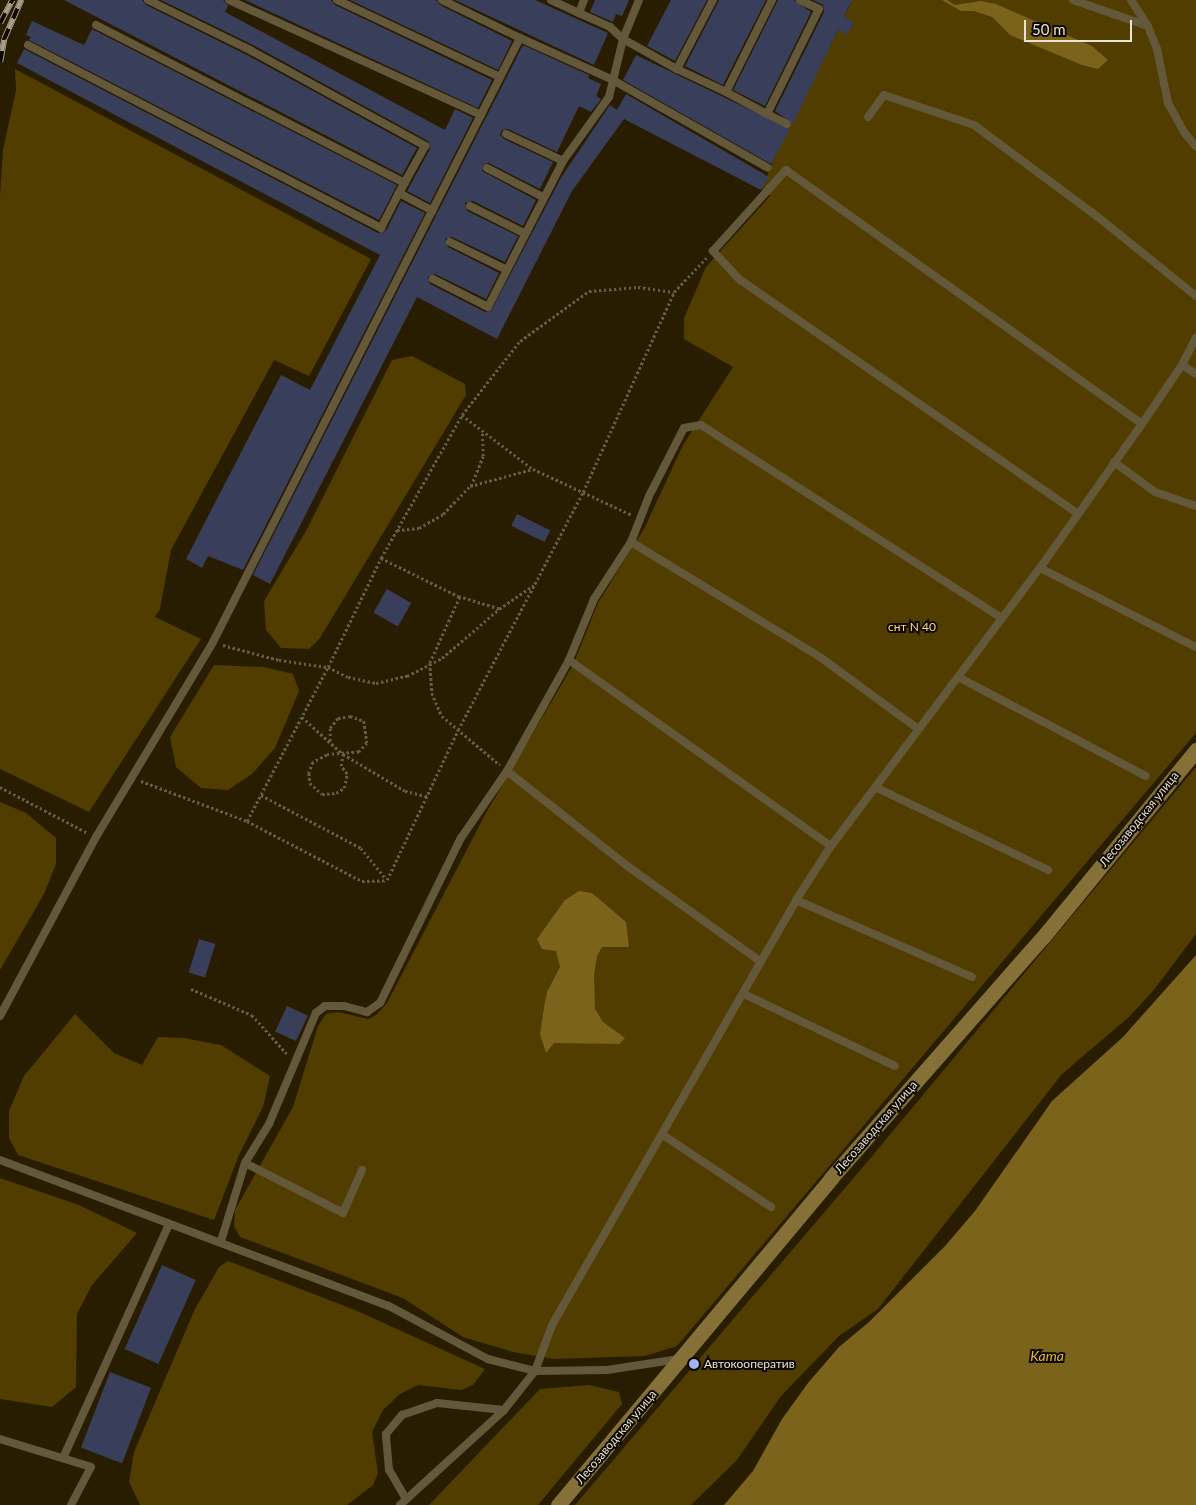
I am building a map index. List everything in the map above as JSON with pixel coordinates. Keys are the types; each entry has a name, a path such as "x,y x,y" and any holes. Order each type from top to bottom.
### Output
{"street":[{"name":"Лесозаводская улица","path":"558,1505 831,1178 1043,937 1196,750"}],"lane":[{"path":"28,45 381,228 425,146 250,50 148,0"},
{"path":"229,0 481,115"},
{"path":"337,0 500,77"},
{"path":"442,0 611,80 768,168"},
{"path":"551,0 610,27 623,39 677,69 787,124"},
{"path":"579,13 584,0"},
{"path":"433,279 488,307 505,269 563,161 609,97 611,80 623,39 639,0"},
{"path":"677,69 713,0"},
{"path":"726,92 772,0"},
{"path":"767,114 819,9 800,0"},
{"path":"1073,0 1148,26"},
{"path":"1131,0 1148,26 1168,103 1184,132 1196,147"},
{"path":"96,24 405,183"},
{"path":"0,1016 96,837 213,642 520,38"},
{"path":"868,117 884,95 974,125 1098,217 1196,296"},
{"path":"506,134 563,161"},
{"path":"487,168 544,197"},
{"path":"1077,513 740,280 713,251 786,170 1142,424"},
{"path":"399,193 433,210"},
{"path":"470,206 524,233"},
{"path":"450,242 505,269"},
{"path":"400,1505 504,1410 535,1371 552,1325 624,1196 663,1134 796,900 831,846 877,788 918,728 1040,568 1182,365 1196,337"},
{"path":"1182,365 1196,374"},
{"path":"221,1241 245,1163 269,1124 316,1013 321,1010 344,1006 367,1012 380,1003 462,838 507,771 569,660 594,599 631,542 639,519 684,428 701,425 1002,618"},
{"path":"1114,462 1155,492 1196,506"},
{"path":"631,542 820,657 918,728"},
{"path":"1040,568 1196,647"},
{"path":"569,660 831,846"},
{"path":"958,677 1146,776"},
{"path":"507,771 626,865 761,962"},
{"path":"877,788 1048,870"},
{"path":"796,900 972,977"},
{"path":"744,994 895,1066"},
{"path":"663,1134 771,1207"},
{"path":"0,1160 169,1224 221,1241 389,1306 488,1359 535,1371 607,1370 681,1359"},
{"path":"245,1163 343,1213 362,1170"},
{"path":"63,1458 169,1224"},
{"path":"406,1499 389,1470 386,1434 402,1415 437,1403 504,1410"},
{"path":"0,1439 90,1467 71,1505"}],"path":[{"path":"386,880 458,730 583,492 674,292 713,251"},
{"path":"247,821 328,667 381,558 462,415 520,341 589,291 638,287 674,292"},
{"path":"462,415 533,469 639,519"},
{"path":"397,530 419,528 443,514 470,486 483,456 482,432"},
{"path":"470,486 533,469"},
{"path":"381,558 460,597 499,609"},
{"path":"213,642 280,660 328,667 348,677 376,683 407,676 442,658 474,634 499,609 535,584"},
{"path":"460,597 430,663 432,693 442,716 507,771"},
{"path":"330,741 330,728 338,718 350,716 364,721 367,743 359,752 327,755 313,762 309,778 313,787 322,794 336,793 344,788 347,774 341,766 343,754"},
{"path":"302,717 343,754 405,791 427,796"},
{"path":"132,777 247,821 362,881 386,880"},
{"path":"0,788 96,837"},
{"path":"261,795 362,848 386,880"},
{"path":"190,989 252,1016 294,1062"}],"green space":[{"name":"снт N 40","path":"846,0 1196,0 1196,733 677,1346 645,1356 553,1359 513,1352 463,1337 403,1298 240,1237 234,1226 235,1210 293,1107 318,1026 326,1014 338,1012 368,1019 376,1015 387,1003 486,813 573,665 598,603 645,527 683,445 733,367 684,339 684,318 706,267 770,196 762,190 773,160 838,30 847,34 854,22 844,17 851,3"},
{"path":"15,69 371,259 309,376 274,360 171,550 160,609 155,617 201,639 89,812 0,769 0,196 3,150 16,90"},
{"path":"412,356 465,384 466,395 320,638 309,649 281,648 266,630 264,601 306,531 392,360"},
{"path":"214,665 264,667 293,674 299,691 275,748 252,774 228,790 201,788 176,767 170,737"},
{"path":"1196,767 1196,934 1153,991 1129,1017 1062,1074 878,1309 839,1336 781,1396 737,1460 691,1505 575,1505 868,1161"},
{"path":"0,802 26,813 56,838 56,864 44,894 0,970"},
{"path":"75,1014 114,1053 142,1065 158,1037 184,1038 221,1045 270,1076 263,1107 239,1155 214,1220 18,1155 9,1138 9,1111 24,1076"},
{"path":"0,1178 79,1205 137,1233 92,1285 77,1314 76,1387 52,1407 0,1399"},
{"path":"228,1261 355,1310 485,1369 473,1385 461,1390 418,1385 400,1394 383,1410 372,1432 378,1473 373,1485 347,1505 140,1505 129,1482 134,1452 194,1311 219,1267"},
{"path":"589,1385 619,1392 622,1404 538,1505 429,1505 540,1389"}],"water":[{"path":"942,0 947,0 955,5 981,1 996,4 1092,46 1108,60 1098,69 1082,65 1010,35 992,17 974,11 961,11"},
{"path":"579,891 592,893 626,922 629,947 602,947 597,956 594,975 595,1009 603,1022 625,1038 619,1044 554,1043 546,1053 540,1034 544,1008 547,992 560,967 556,951 542,949 537,939 565,900"},
{"name":"Kama","path":"1196,955 1196,1505 724,1505 753,1471 782,1419 808,1383 839,1347 869,1322 945,1246 975,1211 1052,1101 1123,1037"}],"building":[{"path":"64,0 142,0 146,5 247,55 417,148 402,175"},
{"path":"161,0 223,0 228,6 225,12 445,130 455,109 473,118 430,203 407,191 430,149 428,141 253,45"},
{"path":"245,0 331,0 335,5 492,80 478,108"},
{"path":"350,0 436,0 440,5 512,41 498,70"},
{"path":"455,0 535,0 608,33 594,65"},
{"path":"595,0 629,0 622,16 616,14 613,22 590,12"},
{"path":"671,0 707,0 675,61 647,46"},
{"path":"719,0 766,0 723,85 685,66"},
{"path":"778,0 794,0 811,12 765,106 733,90"},
{"path":"813,0 852,0 844,17 854,22 847,35 838,30 793,124 775,111 824,12 823,5"},
{"path":"32,21 84,45 92,29 397,185 379,220 29,40 31,37 26,35"},
{"path":"523,45 589,75 588,78 601,84 596,96 601,99 591,112 579,106 557,152 508,129 502,130 500,135 504,139 553,162 540,189 489,163 484,164 482,171 536,200 523,226 473,201 465,203 467,211 518,236 505,262 452,237 445,239 448,247 499,273 486,299 435,274 428,277 430,284 485,312 491,311 562,176 610,105 617,110 626,94 769,177 761,190 624,119 572,191 497,339 417,297 270,584 253,575"},
{"path":"24,49 378,233 386,231 401,201 425,213 243,570 208,556 202,568 186,559 281,375 310,390 380,255 17,63"},
{"path":"636,55 790,129 771,164 623,80"},
{"path":"517,514 550,530 545,542 511,526"},
{"path":"387,589 411,603 398,626 374,612"},
{"path":"199,939 215,944 205,977 189,972"},
{"path":"287,1006 308,1016 296,1041 275,1031"},
{"path":"162,1265 196,1280 158,1364 125,1349"},
{"path":"110,1372 151,1388 122,1463 81,1448"}],"railway":[{"path":"0,23 12,0"},
{"path":"0,62 4,39 21,0"}],"place":[{"name":"Автокооператив","path":"694,1364"}]}
